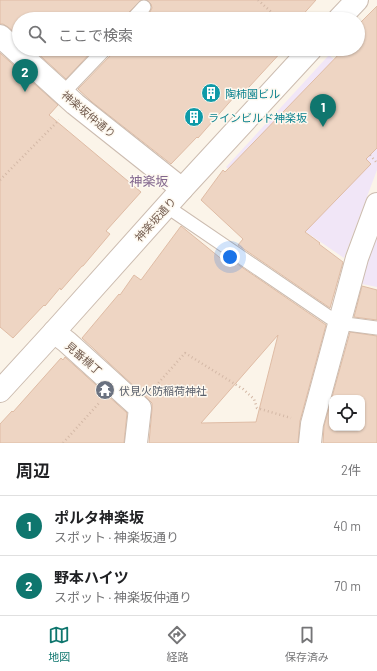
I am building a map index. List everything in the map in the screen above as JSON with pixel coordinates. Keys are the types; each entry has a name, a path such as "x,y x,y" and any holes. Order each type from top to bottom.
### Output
{"street":[{"path":"346,12 357,0"},
{"name":"神楽坂仲通り","path":"0,36 12,47"},
{"name":"神楽坂仲通り","path":"22,56 75,104 182,189"},
{"name":"神楽坂通り","path":"0,391 166,206 305,56"},
{"path":"311,433 357,258 377,204"},
{"name":"見番横丁","path":"54,332 138,406"},
{"path":"136,443 140,408 138,406"}],"lane":[{"path":"139,12 144,7"},
{"path":"63,93 97,56"},
{"path":"166,206 339,323 377,328"}],"path":[{"path":"258,0 271,12"},
{"path":"0,180 59,120"},
{"path":"370,155 377,162"},
{"path":"138,406 185,353 243,389 254,399 257,408 311,433"},
{"path":"63,443 115,386"}],"shaded area":[{"path":"328,56 330,56 377,98 377,170 344,258 306,232 226,167"},
{"path":"377,222 377,287 357,283"}],"building":[{"path":"0,0 141,0 129,12 12,12 12,30 3,24 0,24"},
{"path":"147,0 316,0 305,12 150,12 152,8 151,4"},
{"path":"377,6 377,148 366,159 371,164 305,232 343,262 330,308 238,245 243,239 201,200 223,170 225,172 337,56 365,56 365,18"},
{"path":"0,53 58,105 49,115 141,192 106,231 110,234 83,266 13,338 0,327"},
{"path":"41,56 87,56 66,79"},
{"path":"110,56 278,56 238,99 235,96 198,138 197,137 171,164 92,102 78,89"},
{"path":"181,226 224,261 227,257 326,325 300,421 298,443 149,443 152,403 82,338 119,294 120,295 134,275 141,280","holes":["278,335 256,422 201,423"]},
{"path":"362,286 377,290 377,320 354,317"},
{"path":"350,332 377,336 377,443 323,443 324,426 329,408 329,431 365,431 365,395 333,395"},
{"path":"65,357 127,413 124,443 0,443 0,424 12,411 13,412 61,358 63,360"}],"place":[{"name":"野本ハイツ","path":"25,92"},
{"name":"陶柿園ビル","path":"211,93"},
{"name":"ラインビルド神楽坂","path":"194,117"},
{"name":"ポルタ神楽坂","path":"323,127"},
{"name":"伏見火防稲荷神社","path":"105,390"}],"district":[{"name":"神楽坂","path":"149,181"}]}
